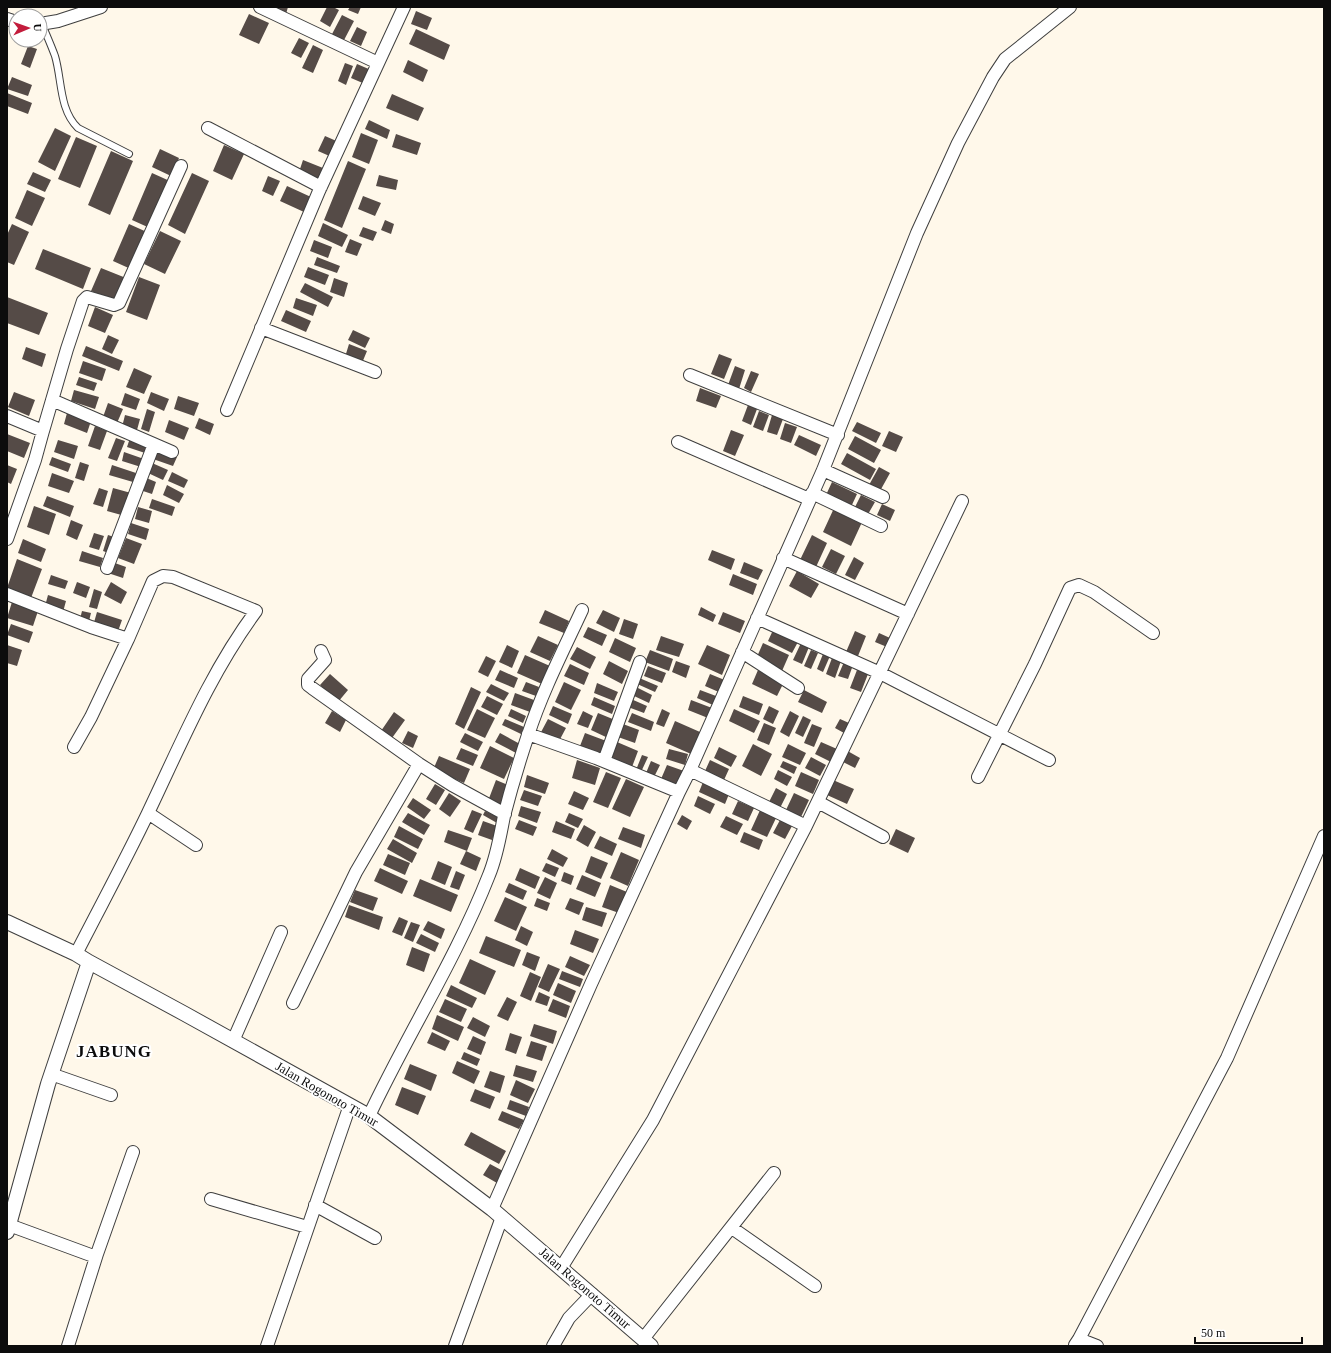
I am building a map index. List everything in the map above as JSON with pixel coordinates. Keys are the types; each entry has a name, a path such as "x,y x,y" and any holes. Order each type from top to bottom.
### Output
{"street":[{"path":"48,22 101,7"},
{"path":"260,7 378,63"},
{"path":"227,410 321,187 404,7"},
{"path":"455,1346 497,1213 591,984 690,770 810,496 823,470 916,233 972,114 1005,59 1070,7"},
{"path":"208,128 321,187"},
{"path":"7,540 35,460 83,301 87,297 114,306 119,303 181,166"},
{"path":"261,328 375,372"},
{"path":"690,375 838,435"},
{"path":"52,400 172,452"},
{"path":"7,416 43,431"},
{"path":"678,442 881,526"},
{"path":"107,568 154,444"},
{"path":"823,470 883,497"},
{"path":"561,1268 653,1120 818,802 962,501"},
{"path":"783,558 908,614"},
{"path":"74,746 91,717 128,639 153,581 162,576 173,577 256,610 226,655 186,730 148,813 76,954"},
{"path":"978,777 1035,664 1070,588 1079,585 1094,592 1153,633"},
{"path":"7,594 91,627 128,639"},
{"path":"369,1116 393,1065 441,978 480,898 493,863 505,814 528,734 556,666 582,610"},
{"path":"757,618 880,673 1049,760"},
{"path":"321,651 325,660 308,679 308,684 419,764 452,785 505,814"},
{"path":"742,652 798,688"},
{"path":"604,761 640,662"},
{"path":"528,734 604,761 679,792"},
{"path":"293,1003 356,872 419,764"},
{"path":"690,770 806,826"},
{"path":"818,802 883,836"},
{"path":"148,813 196,845"},
{"path":"1097,1346 1077,1342 1227,1058 1324,836"},
{"name":"Jalan Rogonoto Timur","path":"7,922 76,954 369,1116 497,1213 647,1343"},
{"path":"233,1040 282,932"},
{"path":"88,962 51,1074 8,1229 96,1257"},
{"path":"51,1074 111,1095"},
{"path":"267,1346 350,1105"},
{"path":"68,1346 96,1257 133,1152"},
{"path":"647,1343 774,1173"},
{"path":"211,1199 308,1227"},
{"path":"316,1206 375,1238"},
{"path":"732,1228 815,1286"},
{"path":"553,1346 569,1318 592,1294"}],"lane":[{"path":"48,41 54,55 64,102 68,114 74,124 78,128 129,154"}],"building":[{"path":"274,7 288,7 286,14"},
{"path":"327,7 333,7 339,10 330,27 320,21"},
{"path":"350,7 361,7 358,14 348,10"},
{"path":"416,11 432,18 427,30 411,24"},
{"path":"249,14 269,23 259,44 239,35"},
{"path":"342,15 354,21 343,42 331,36"},
{"path":"357,27 367,32 361,46 350,41"},
{"path":"416,29 450,45 444,60 409,44"},
{"path":"299,38 309,43 301,58 291,53"},
{"path":"313,45 323,50 313,73 302,68"},
{"path":"27,48 37,49 30,68 21,64"},
{"path":"408,60 428,70 423,82 403,72"},
{"path":"345,63 353,66 346,85 338,81"},
{"path":"357,64 371,70 365,84 351,78"},
{"path":"12,77 32,85 28,96 7,89"},
{"path":"7,93 32,103 28,114 7,106"},
{"path":"392,94 424,108 418,121 386,108"},
{"path":"369,120 390,130 387,139 365,129"},
{"path":"55,128 71,136 55,171 38,162"},
{"path":"361,133 378,140 369,164 352,157"},
{"path":"396,134 421,143 417,155 392,147"},
{"path":"325,136 341,143 334,158 318,151"},
{"path":"76,137 97,146 80,188 58,179"},
{"path":"224,145 244,154 232,180 213,171"},
{"path":"160,149 179,158 171,176 152,167"},
{"path":"111,151 133,161 110,215 88,205"},
{"path":"303,160 323,168 319,179 299,172"},
{"path":"348,161 366,169 342,228 324,220"},
{"path":"33,172 51,180 45,192 27,184"},
{"path":"152,173 172,182 152,229 132,220"},
{"path":"192,173 209,181 185,234 168,225"},
{"path":"379,175 398,180 396,190 376,186"},
{"path":"268,176 280,181 273,196 262,191"},
{"path":"287,186 311,197 304,212 280,201"},
{"path":"27,190 45,198 32,226 15,218"},
{"path":"363,196 381,203 375,216 358,209"},
{"path":"385,220 394,224 391,234 381,230"},
{"path":"323,223 348,235 342,247 318,236"},
{"path":"12,224 29,232 14,265 7,262 7,235"},
{"path":"129,224 149,233 133,270 113,261"},
{"path":"363,227 377,232 373,241 359,236"},
{"path":"160,231 181,241 165,274 144,264"},
{"path":"350,239 362,244 357,256 345,252"},
{"path":"314,240 332,247 328,258 310,251"},
{"path":"43,249 91,268 83,289 35,269"},
{"path":"317,257 340,266 337,273 314,265"},
{"path":"308,267 329,275 325,285 304,277"},
{"path":"101,268 126,278 117,302 91,291"},
{"path":"139,277 160,285 147,320 126,312"},
{"path":"334,278 348,283 344,297 330,292"},
{"path":"305,283 333,297 328,307 300,292"},
{"path":"7,297 48,313 39,335 7,323"},
{"path":"296,298 317,305 313,316 293,308"},
{"path":"95,307 113,315 105,333 88,326"},
{"path":"286,310 311,321 306,332 281,321"},
{"path":"353,330 370,338 365,348 348,340"},
{"path":"108,335 119,340 112,354 102,349"},
{"path":"349,344 367,351 362,363 345,357"},
{"path":"86,346 123,361 119,371 82,356"},
{"path":"26,347 46,354 42,367 22,359"},
{"path":"719,354 732,359 724,379 711,374"},
{"path":"83,361 106,369 102,381 79,373"},
{"path":"735,366 745,370 739,389 728,385"},
{"path":"134,368 152,376 144,394 126,387"},
{"path":"751,371 759,374 751,392 744,388"},
{"path":"79,377 97,383 94,391 76,385"},
{"path":"700,388 721,396 716,408 696,401"},
{"path":"74,390 99,397 95,409 71,401"},
{"path":"14,392 35,400 29,416 8,407"},
{"path":"151,392 169,399 164,411 147,403"},
{"path":"125,393 140,399 136,410 121,405"},
{"path":"178,396 199,403 194,416 174,409"},
{"path":"108,403 123,409 117,423 103,417"},
{"path":"748,405 757,409 751,425 742,421"},
{"path":"147,409 155,412 149,432 141,429"},
{"path":"759,411 769,415 763,431 753,427"},
{"path":"67,413 91,421 87,433 64,424"},
{"path":"125,415 140,419 137,430 122,427"},
{"path":"772,415 783,419 777,435 767,432"},
{"path":"199,418 214,424 210,435 195,428"},
{"path":"169,420 189,428 184,440 165,432"},
{"path":"857,422 881,433 876,443 852,431"},
{"path":"785,423 797,427 791,443 780,439"},
{"path":"95,426 107,431 100,450 88,446"},
{"path":"731,430 744,435 735,456 723,451"},
{"path":"889,431 903,437 896,452 882,446"},
{"path":"7,434 30,443 24,458 7,451"},
{"path":"799,435 821,445 816,456 794,445"},
{"path":"855,436 881,450 874,463 848,449"},
{"path":"116,438 125,441 117,461 108,458"},
{"path":"130,438 148,443 145,453 127,447"},
{"path":"58,440 78,446 74,459 54,452"},
{"path":"157,449 177,457 173,466 153,459"},
{"path":"124,452 144,459 141,467 122,461"},
{"path":"847,453 876,469 870,480 841,464"},
{"path":"52,457 71,464 68,472 49,465"},
{"path":"80,462 89,465 84,481 75,478"},
{"path":"152,463 168,470 163,480 148,473"},
{"path":"7,465 17,469 11,484 7,482"},
{"path":"112,465 136,473 133,482 109,475"},
{"path":"879,467 890,473 880,491 869,485"},
{"path":"172,472 188,480 184,488 168,481"},
{"path":"52,473 74,481 69,493 48,486"},
{"path":"144,477 156,482 152,494 140,490"},
{"path":"832,482 857,494 851,507 826,495"},
{"path":"167,485 184,494 179,503 163,495"},
{"path":"99,488 108,491 103,507 93,504"},
{"path":"113,488 131,493 125,516 107,511"},
{"path":"861,495 875,502 867,516 854,509"},
{"path":"47,496 74,506 70,517 43,506"},
{"path":"152,499 175,507 172,516 149,508"},
{"path":"882,504 895,510 890,521 877,515"},
{"path":"34,506 56,514 49,535 27,527"},
{"path":"835,506 863,520 851,546 823,532"},
{"path":"138,507 152,511 149,523 135,519"},
{"path":"71,520 83,525 77,540 66,535"},
{"path":"131,523 149,529 146,540 128,534"},
{"path":"94,533 104,536 99,550 89,547"},
{"path":"108,535 117,538 111,554 103,551"},
{"path":"812,535 827,543 816,567 800,560"},
{"path":"126,538 142,544 134,564 118,558"},
{"path":"23,539 46,549 41,562 18,553"},
{"path":"831,549 845,556 836,574 822,567"},
{"path":"712,550 735,559 731,570 708,560"},
{"path":"82,551 103,558 100,567 79,561"},
{"path":"854,557 864,563 855,580 845,575"},
{"path":"17,559 42,569 31,598 7,588"},
{"path":"112,562 126,567 123,578 108,573"},
{"path":"744,562 763,570 758,580 740,573"},
{"path":"797,571 819,584 811,598 789,586"},
{"path":"733,574 757,584 753,595 729,585"},
{"path":"51,575 68,581 65,589 48,584"},
{"path":"77,582 90,587 86,598 73,593"},
{"path":"111,582 127,592 121,604 104,595"},
{"path":"94,589 102,592 97,609 89,607"},
{"path":"48,595 66,601 63,612 45,606"},
{"path":"12,602 38,611 33,626 7,618"},
{"path":"701,607 716,615 713,622 698,615"},
{"path":"545,610 569,621 564,633 539,623"},
{"path":"603,610 620,618 614,632 596,623"},
{"path":"82,611 91,613 89,621 80,619"},
{"path":"97,612 122,620 117,634 93,626"},
{"path":"723,612 745,621 740,633 718,624"},
{"path":"624,619 638,624 633,639 619,634"},
{"path":"11,624 33,632 29,643 7,635"},
{"path":"588,627 607,635 602,646 583,637"},
{"path":"774,628 799,640 792,653 768,641"},
{"path":"855,631 866,636 858,656 846,652"},
{"path":"879,633 890,638 887,647 875,642"},
{"path":"538,636 558,645 550,661 530,652"},
{"path":"661,636 684,644 679,657 656,650"},
{"path":"615,638 636,648 630,662 609,652"},
{"path":"763,643 789,655 782,671 756,659"},
{"path":"801,643 809,647 802,664 793,660"},
{"path":"7,645 22,650 17,666 7,663"},
{"path":"507,645 519,651 512,668 499,662"},
{"path":"707,645 730,655 722,675 698,664"},
{"path":"577,647 596,657 590,669 570,659"},
{"path":"650,650 673,659 669,671 645,662"},
{"path":"811,650 818,653 811,669 804,666"},
{"path":"823,654 830,656 823,672 817,669"},
{"path":"525,655 550,666 542,684 517,673"},
{"path":"486,656 496,661 488,677 478,672"},
{"path":"832,658 841,661 835,678 826,674"},
{"path":"609,661 628,671 622,684 603,674"},
{"path":"676,661 690,666 686,678 672,672"},
{"path":"844,662 853,665 848,679 838,676"},
{"path":"570,664 589,673 584,685 564,676"},
{"path":"648,666 666,673 662,683 644,676"},
{"path":"500,670 518,678 514,688 495,680"},
{"path":"758,670 784,682 777,696 752,684"},
{"path":"857,670 868,674 861,692 850,688"},
{"path":"330,674 348,690 338,702 320,685"},
{"path":"710,674 727,681 721,693 705,686"},
{"path":"637,677 658,686 655,692 635,683"},
{"path":"526,682 539,687 536,696 522,691"},
{"path":"564,682 581,690 571,710 555,702"},
{"path":"597,683 618,692 614,701 594,693"},
{"path":"491,684 509,693 504,701 486,692"},
{"path":"471,687 481,692 464,729 455,724"},
{"path":"636,687 652,695 649,703 632,695"},
{"path":"700,690 716,696 713,705 697,698"},
{"path":"804,690 827,702 822,713 798,702"},
{"path":"515,693 534,700 530,712 511,705"},
{"path":"487,696 503,704 497,715 481,707"},
{"path":"743,696 763,704 759,715 739,707"},
{"path":"594,697 615,706 612,714 591,705"},
{"path":"631,699 647,706 644,713 628,707"},
{"path":"691,700 712,708 708,718 688,710"},
{"path":"553,706 572,714 568,724 549,715"},
{"path":"769,706 779,711 773,724 763,719"},
{"path":"477,709 495,718 485,738 467,730"},
{"path":"511,709 526,716 523,723 508,716"},
{"path":"662,709 670,713 664,727 656,724"},
{"path":"734,709 760,721 754,733 729,721"},
{"path":"332,711 346,720 340,732 325,723"},
{"path":"583,711 593,716 588,728 577,724"},
{"path":"790,711 799,716 789,737 780,732"},
{"path":"394,712 405,720 392,738 381,731"},
{"path":"598,713 615,720 608,738 591,730"},
{"path":"632,713 654,722 651,731 628,722"},
{"path":"803,716 811,720 803,737 795,733"},
{"path":"505,719 524,727 521,734 502,725"},
{"path":"548,719 566,728 558,743 540,734"},
{"path":"840,719 849,723 844,733 835,728"},
{"path":"675,721 700,732 691,754 666,743"},
{"path":"764,723 776,728 769,745 757,740"},
{"path":"623,724 639,730 635,743 618,737"},
{"path":"812,724 822,728 814,747 804,743"},
{"path":"408,731 418,736 413,748 402,743"},
{"path":"465,733 483,742 478,751 460,742"},
{"path":"500,733 520,744 516,753 495,742"},
{"path":"585,733 609,742 604,756 580,746"},
{"path":"617,742 638,751 632,767 611,759"},
{"path":"821,742 837,749 831,762 815,754"},
{"path":"753,744 772,754 761,776 742,766"},
{"path":"788,744 806,753 800,765 782,757"},
{"path":"490,746 514,758 504,779 480,768"},
{"path":"719,747 737,756 731,767 714,758"},
{"path":"461,748 478,755 473,766 456,759"},
{"path":"669,749 688,754 685,765 666,759"},
{"path":"844,749 860,758 855,768 839,760"},
{"path":"642,755 648,757 641,772 636,770"},
{"path":"439,756 470,769 464,783 433,770"},
{"path":"811,757 826,765 820,776 805,768"},
{"path":"577,760 600,768 595,785 572,778"},
{"path":"710,760 729,769 724,780 705,771"},
{"path":"651,761 660,765 654,777 646,773"},
{"path":"783,761 797,767 794,774 780,767"},
{"path":"667,765 684,771 678,786 661,779"},
{"path":"778,770 792,777 787,786 774,779"},
{"path":"606,772 621,778 608,808 593,802"},
{"path":"801,772 819,780 813,794 795,786"},
{"path":"527,775 549,783 545,794 524,787"},
{"path":"626,779 644,787 630,817 612,809"},
{"path":"496,780 508,785 500,806 488,801"},
{"path":"833,780 854,789 847,804 827,795"},
{"path":"703,782 729,794 725,804 699,792"},
{"path":"435,784 445,790 436,805 426,799"},
{"path":"776,788 787,794 780,808 769,802"},
{"path":"524,790 542,796 538,806 520,800"},
{"path":"574,791 589,798 583,810 568,804"},
{"path":"449,793 461,801 450,817 439,809"},
{"path":"794,793 809,800 801,817 786,810"},
{"path":"698,796 715,804 710,814 694,806"},
{"path":"413,798 431,810 424,819 407,807"},
{"path":"738,801 754,808 748,821 732,814"},
{"path":"521,806 541,812 537,823 518,816"},
{"path":"761,808 777,816 767,837 751,830"},
{"path":"472,810 482,814 473,833 464,829"},
{"path":"485,811 500,818 497,823 483,815"},
{"path":"408,813 430,825 424,835 402,822"},
{"path":"569,813 583,819 578,828 565,822"},
{"path":"682,815 692,821 687,830 677,824"},
{"path":"726,816 743,824 737,835 720,827"},
{"path":"519,820 537,827 533,836 515,829"},
{"path":"780,820 792,826 785,839 773,833"},
{"path":"483,821 497,826 492,840 478,835"},
{"path":"556,821 575,829 571,839 552,832"},
{"path":"584,825 596,832 588,847 576,840"},
{"path":"399,826 423,839 418,849 394,837"},
{"path":"623,827 645,835 641,848 618,839"},
{"path":"896,829 915,838 908,853 889,844"},
{"path":"448,830 472,838 467,851 444,842"},
{"path":"744,832 763,840 759,850 740,842"},
{"path":"600,836 617,844 612,856 594,848"},
{"path":"393,839 417,853 412,863 387,849"},
{"path":"552,849 568,858 563,867 547,859"},
{"path":"466,851 481,858 476,871 460,864"},
{"path":"621,852 639,860 628,886 610,878"},
{"path":"388,854 410,863 405,875 383,865"},
{"path":"591,856 608,863 601,879 585,872"},
{"path":"438,861 452,867 445,885 431,879"},
{"path":"546,863 559,868 555,877 542,871"},
{"path":"380,868 408,881 402,894 374,881"},
{"path":"520,868 540,877 535,889 515,880"},
{"path":"456,871 465,875 459,890 450,887"},
{"path":"564,872 574,876 571,885 561,881"},
{"path":"582,875 601,883 595,897 576,889"},
{"path":"545,877 557,883 550,899 537,893"},
{"path":"420,879 458,895 451,912 413,896"},
{"path":"509,883 527,891 523,900 505,892"},
{"path":"610,885 627,892 619,913 602,907"},
{"path":"355,890 378,898 373,911 350,902"},
{"path":"505,897 527,907 516,931 494,921"},
{"path":"537,898 550,903 547,911 534,906"},
{"path":"570,898 584,903 579,915 565,909"},
{"path":"349,905 383,917 379,930 345,917"},
{"path":"586,907 607,913 602,927 582,920"},
{"path":"399,917 408,921 402,936 392,932"},
{"path":"428,921 445,929 441,939 423,930"},
{"path":"411,922 420,925 413,942 404,938"},
{"path":"521,926 533,932 527,946 515,940"},
{"path":"575,930 599,939 593,953 570,944"},
{"path":"421,934 439,943 435,952 416,943"},
{"path":"486,936 521,950 514,967 479,953"},
{"path":"412,947 430,954 424,972 406,965"},
{"path":"527,952 540,957 535,971 522,965"},
{"path":"570,956 590,965 584,976 565,967"},
{"path":"470,959 496,971 485,995 459,983"},
{"path":"548,964 560,969 549,992 538,987"},
{"path":"562,971 583,979 580,987 559,979"},
{"path":"530,972 541,977 531,1001 520,996"},
{"path":"558,983 576,991 571,1003 553,995"},
{"path":"451,985 477,998 472,1008 446,996"},
{"path":"539,992 550,997 547,1006 535,1002"},
{"path":"507,997 517,1002 508,1021 497,1016"},
{"path":"445,999 467,1009 461,1022 439,1012"},
{"path":"553,999 570,1006 566,1018 548,1011"},
{"path":"437,1015 464,1027 458,1041 432,1029"},
{"path":"473,1017 490,1026 485,1037 467,1028"},
{"path":"534,1024 557,1031 553,1044 530,1036"},
{"path":"432,1032 450,1041 445,1051 427,1043"},
{"path":"510,1033 522,1037 516,1054 505,1050"},
{"path":"473,1036 486,1042 481,1055 467,1049"},
{"path":"531,1041 547,1046 542,1061 526,1056"},
{"path":"464,1052 480,1059 477,1066 461,1059"},
{"path":"457,1061 480,1071 474,1084 452,1073"},
{"path":"410,1064 437,1075 431,1091 404,1079"},
{"path":"516,1065 537,1071 533,1082 513,1076"},
{"path":"490,1071 505,1076 500,1093 484,1087"},
{"path":"516,1080 535,1089 528,1103 510,1095"},
{"path":"402,1087 426,1096 418,1115 395,1105"},
{"path":"475,1089 495,1097 490,1109 470,1101"},
{"path":"510,1100 529,1107 526,1116 507,1109"},
{"path":"502,1111 524,1120 519,1129 498,1120"},
{"path":"471,1132 506,1151 499,1164 464,1145"},
{"path":"490,1164 503,1171 497,1183 483,1175"}],"district":[{"name":"JABUNG","path":"114,1051"}]}
